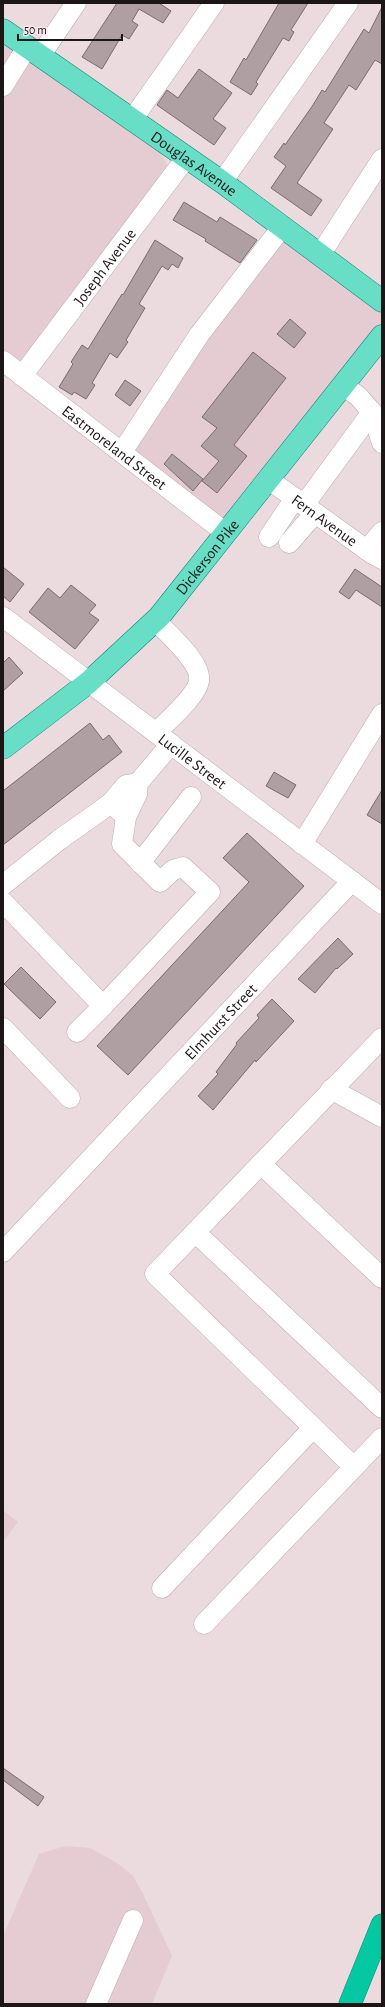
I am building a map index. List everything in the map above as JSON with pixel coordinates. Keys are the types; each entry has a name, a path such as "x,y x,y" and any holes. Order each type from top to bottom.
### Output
{"highway":[{"path":"350,2004 382,1925"}],"main road":[{"name":"Douglas Avenue","path":"3,30 222,182 382,301"},
{"name":"Dickerson Pike","path":"3,748 89,682 155,620 382,336"}],"street":[{"path":"3,86 76,3"},
{"path":"132,120 214,3"},
{"path":"222,182 348,3"},
{"name":"Joseph Avenue","path":"22,376 186,158"},
{"path":"320,255 382,159"},
{"path":"122,452 199,335 282,227"},
{"name":"Eastmoreland Street","path":"3,362 226,533"},
{"path":"343,385 358,396 372,412 382,443"},
{"path":"270,537 304,505 372,412"},
{"name":"Fern Avenue","path":"268,479 374,554"},
{"path":"289,544 304,505"},
{"path":"374,554 382,532"},
{"name":"Lucille Street","path":"3,618 382,904"},
{"path":"78,1032 210,892 183,867 173,870 160,882 122,844 126,817 137,794 138,783 163,739 199,682 199,675 193,661 155,620"},
{"path":"302,844 382,714"},
{"path":"3,885 59,840 111,803 126,785 138,783"},
{"path":"140,863 191,797"},
{"path":"111,803 126,817"},
{"name":"Elmhurst Street","path":"3,1252 352,881"},
{"path":"3,902 103,1006"},
{"path":"3,1028 70,1098"},
{"path":"354,1467 155,1274 331,1089 382,1038"},
{"path":"331,1089 382,1117"},
{"path":"261,1164 382,1278"},
{"path":"195,1232 382,1408"},
{"path":"162,1588 313,1428"},
{"path":"204,1624 382,1438"},
{"path":"96,2004 132,1920"}],"shaded area":[{"path":"3,43 160,152 168,166 20,365 3,353"},
{"path":"282,227 382,301 382,336 226,533 122,452"},
{"path":"3,1510 18,1522 3,1542"},
{"path":"66,1846 90,1848 117,1863 133,1876 142,1892 172,1956 152,2004 3,2004 3,1936 39,1854"}],"building":[{"path":"117,3 159,3 171,11 163,23 139,9 132,21 138,25 129,39 122,35 102,69 82,57"},
{"path":"279,3 308,3 291,30 294,32 289,41 283,38 256,82 258,84 251,95 230,82 244,58 246,60"},
{"path":"382,7 382,64 375,60 356,90 349,85 324,123 333,129 297,183 322,200 311,216 271,188 286,166 274,157 284,143 285,145 322,90 325,92 364,29 369,33"},
{"path":"199,69 232,93 213,119 226,128 214,145 157,105 167,90 178,98"},
{"path":"184,202 217,222 220,217 257,240 240,263 205,241 206,239 173,220"},
{"path":"155,240 183,258 178,268 172,264 168,270 162,266 139,304 145,308 126,340 128,342 117,358 110,353 92,383 95,385 86,399 74,392 72,395 59,387 73,364 71,362 82,345 88,349 122,294 123,295"},
{"path":"290,319 306,333 294,348 277,334"},
{"path":"253,352 286,378 234,445 247,456 217,493 202,481 219,461 201,446 217,428 202,417"},
{"path":"125,380 141,391 130,406 115,395"},
{"path":"172,454 203,479 193,491 164,464"},
{"path":"3,567 24,584 10,602 3,596"},
{"path":"355,569 382,587 382,607 356,590 349,599 339,592"},
{"path":"71,585 96,605 89,613 99,620 75,649 29,612 48,588 60,598"},
{"path":"9,657 23,673 3,691 3,663"},
{"path":"90,723 103,740 109,735 122,752 3,845 3,791"},
{"path":"274,772 296,785 288,798 266,786"},
{"path":"382,790 382,824 367,815"},
{"path":"247,833 304,886 128,1075 97,1046 249,882 223,858"},
{"path":"338,938 353,954 337,969 336,968 315,993 298,979"},
{"path":"21,967 56,1002 40,1019 4,984"},
{"path":"272,999 294,1021 256,1062 255,1060 213,1110 198,1096 218,1074 216,1072 237,1044 236,1043 259,1018 257,1015"},
{"path":"3,1768 44,1797 38,1806 3,1780"}]}
